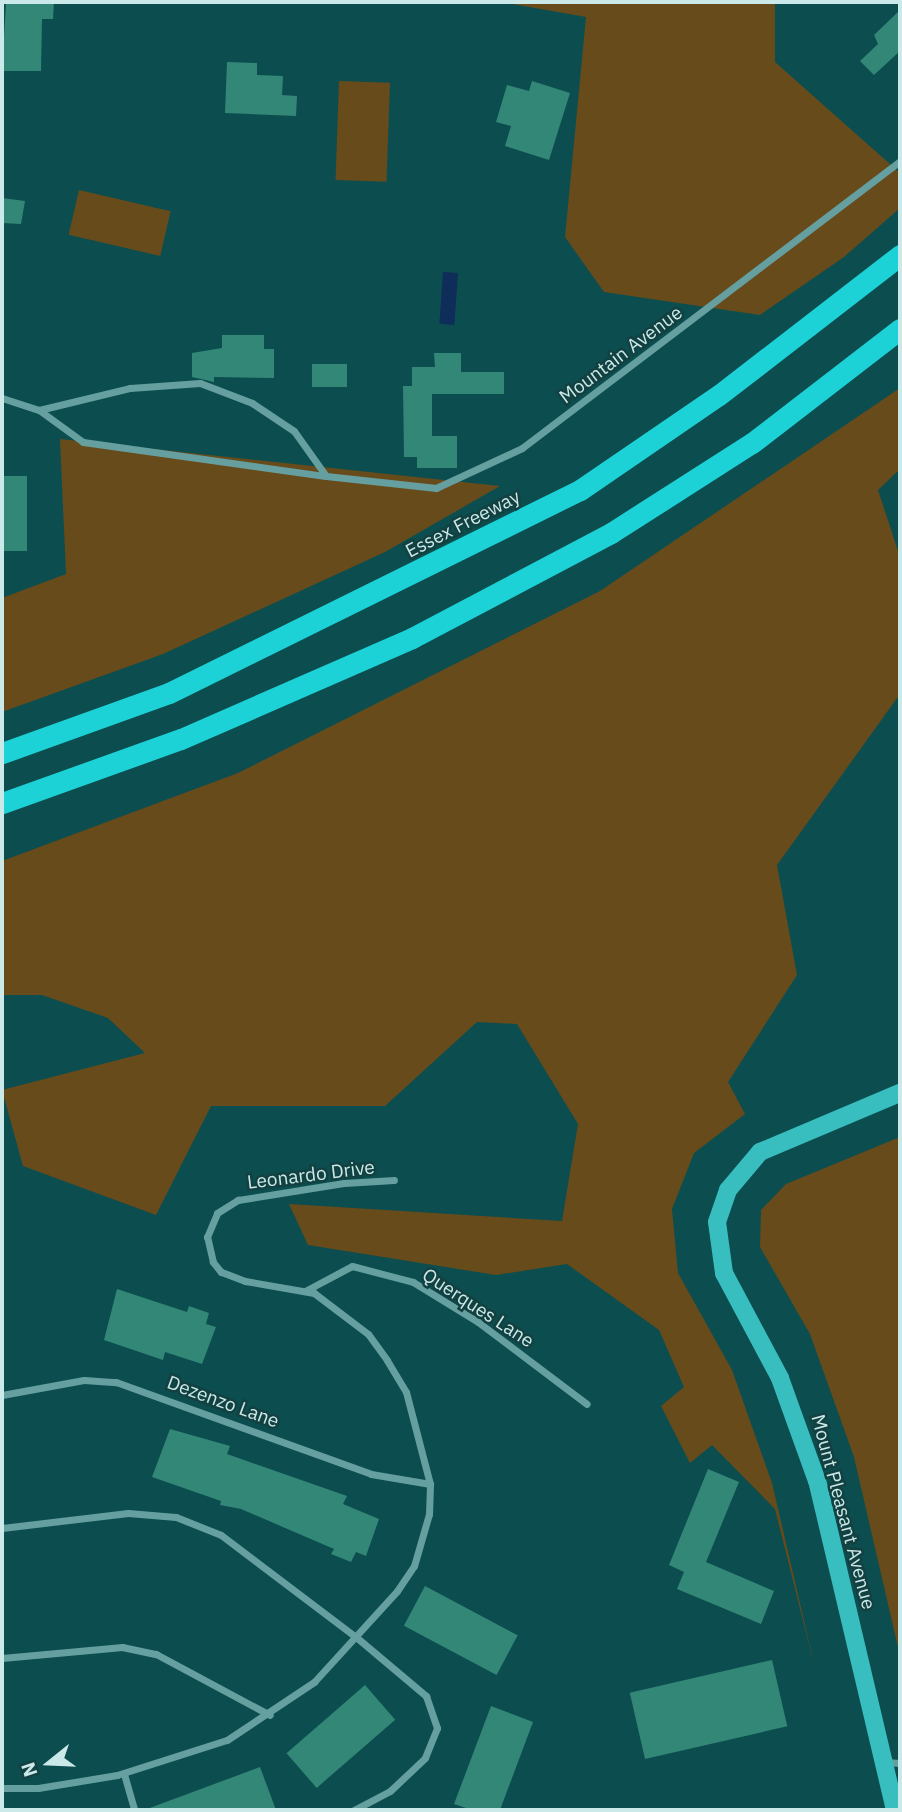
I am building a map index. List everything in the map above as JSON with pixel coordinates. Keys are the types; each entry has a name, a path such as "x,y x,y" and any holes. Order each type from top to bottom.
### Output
{"highway":[{"name":"Essex Freeway","path":"2,753 169,693 580,490 719,395 900,256"},
{"path":"2,803 181,739 400,643 611,533 752,443 900,329"}],"main road":[{"name":"Mount Pleasant Avenue","path":"895,1810 893,1763 817,1481 780,1378 724,1273 718,1222 728,1189 760,1152 900,1093"}],"street":[{"name":"Mountain Avenue","path":"2,398 39,410 83,442 326,476 436,488 522,448 900,161"},
{"path":"39,410 130,388 200,383 252,403 294,430 326,476"},
{"name":"Leonardo Drive","path":"2,1788 38,1788 124,1774 227,1740 270,1715 314,1682 356,1637 414,1566 429,1514 430,1484 406,1392 387,1360 368,1335 341,1311 305,1291 244,1281 221,1272 208,1250 207,1237 216,1213 239,1200 344,1183 394,1180"},
{"name":"Querques Lane","path":"305,1291 352,1266 413,1282 478,1322 587,1404"},
{"name":"Dezenzo Lane","path":"2,1395 84,1380 116,1382 371,1474 430,1484"},
{"path":"2,1528 128,1513 176,1517 221,1535 356,1637 426,1696 437,1728 425,1758 390,1791 354,1810"},
{"path":"2,1658 122,1647 156,1654 270,1715"},
{"path":"124,1774 134,1810"}],"shaded area":[{"path":"501,2 775,2 775,62 900,173 900,208 844,257 760,315 604,292 565,237 586,17"},
{"path":"339,81 390,83 387,182 336,180"},
{"path":"79,190 171,211 160,256 69,235"},
{"path":"900,388 900,469 878,490 900,557 900,694 777,865 797,975 728,1082 745,1114 694,1153 672,1209 678,1273 732,1370 772,1483 815,1668 775,1509 712,1445 690,1463 661,1406 684,1387 659,1330 567,1264 496,1275 308,1245 289,1204 562,1221 578,1124 517,1024 477,1022 385,1106 211,1106 156,1215 23,1166 2,1090 145,1053 108,1018 42,995 2,995 2,861 238,773 600,591"},
{"path":"60,439 500,486 385,552 163,654 2,712 2,598 66,574"},
{"path":"900,1137 900,1656 854,1457 810,1334 760,1247 761,1210 786,1184"}],"water":[{"path":"443,272 458,273 454,325 439,324"}],"building":[{"path":"54,2 53,19 42,19 41,71 2,71 6,3"},
{"path":"900,10 900,51 874,75 860,61 878,44 874,35"},
{"path":"227,62 257,63 257,75 283,76 282,95 297,96 296,116 225,113"},
{"path":"532,81 570,93 549,160 505,146 511,126 496,122 507,85 529,91"},
{"path":"2,198 25,201 21,224 2,223"},
{"path":"222,335 264,335 264,349 274,349 274,378 214,377 214,382 192,377 192,353 222,348"},
{"path":"434,353 461,353 461,372 504,372 504,394 432,394 432,436 457,436 457,468 417,468 417,457 404,457 403,386 412,386 412,367 435,367"},
{"path":"312,364 347,364 347,387 312,387"},
{"path":"2,476 27,476 27,551 2,551"},
{"path":"117,1289 187,1312 189,1306 209,1313 206,1324 216,1327 202,1364 165,1352 163,1360 104,1340"},
{"path":"170,1429 230,1446 227,1454 347,1496 343,1504 379,1519 366,1556 356,1552 351,1562 331,1554 334,1549 241,1509 220,1505 221,1501 152,1477"},
{"path":"708,1469 739,1482 706,1562 774,1591 761,1624 677,1589 684,1572 669,1565"},
{"path":"425,1586 518,1635 497,1675 404,1626"},
{"path":"772,1660 787,1726 645,1759 630,1693"},
{"path":"365,1685 395,1720 317,1788 287,1753"},
{"path":"491,1706 533,1722 500,1810 472,1810 454,1804"},
{"path":"260,1767 276,1810 147,1810 147,1809"}]}
